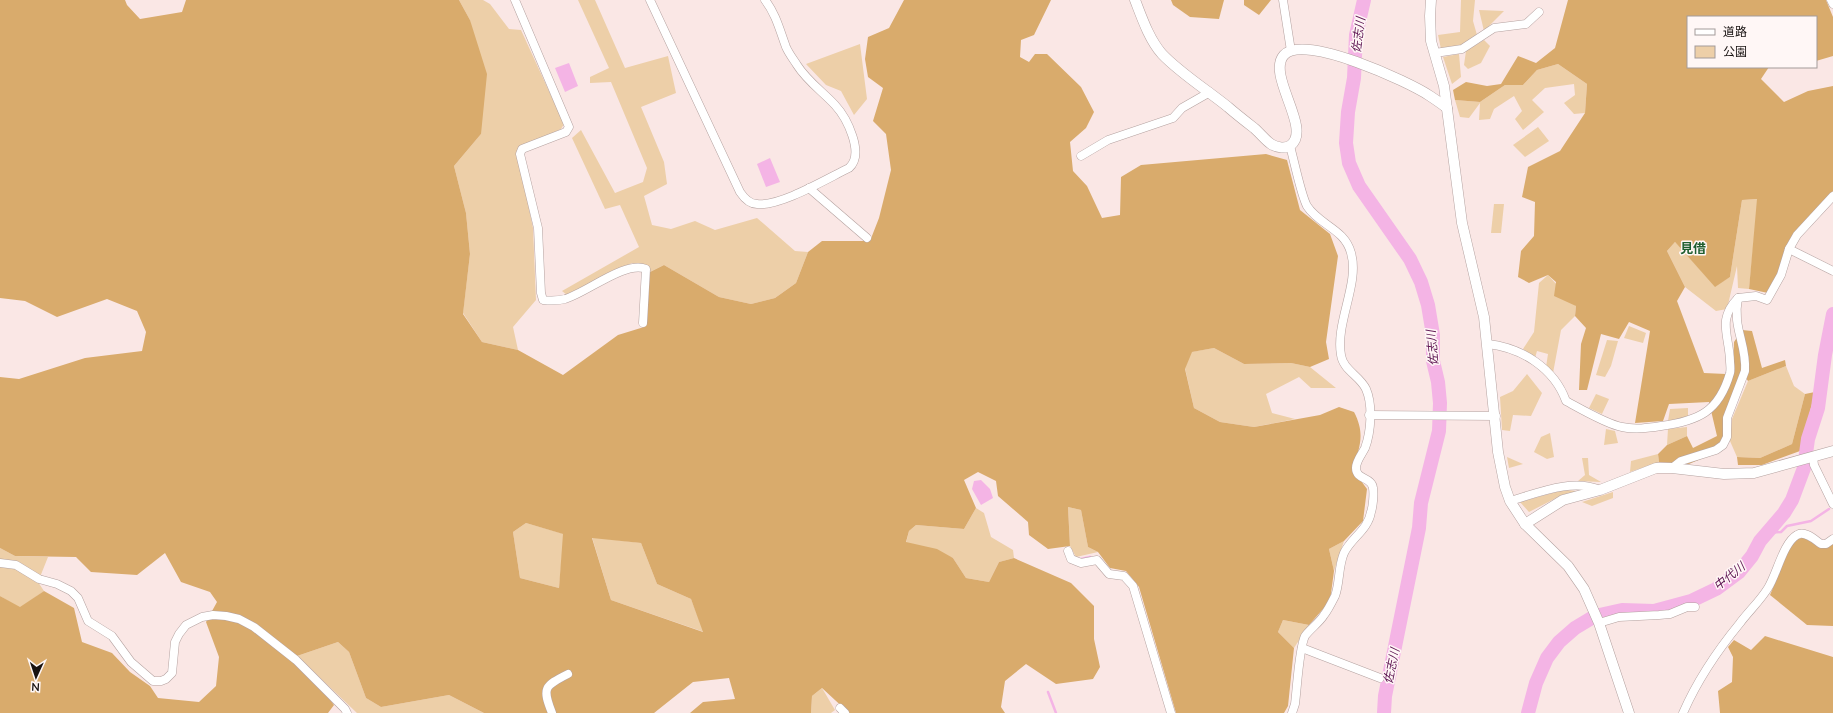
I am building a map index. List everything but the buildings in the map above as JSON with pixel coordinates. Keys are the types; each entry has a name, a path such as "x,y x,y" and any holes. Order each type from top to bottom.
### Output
{"street":[{"path":"514,0 569,127 566,132 522,149 520,154 538,228 541,293 543,300 554,301 566,299 624,271 640,266 646,269 643,323"},
{"path":"650,0 740,192 746,200 756,204 771,203 809,188 849,168 854,163 855,146 846,124 836,106 799,69 787,49 778,23 765,0"},
{"path":"1135,0 1144,22 1162,53 1254,128 1272,145 1282,148 1290,146 1294,142 1296,135 1296,124 1281,76 1280,63 1284,55 1291,51 1303,49 1317,50 1363,64 1430,95 1447,108"},
{"path":"1283,0 1291,51"},
{"path":"1431,0 1431,41 1444,86 1462,222 1484,318 1501,471 1510,501 1525,524 1568,566 1584,589 1599,623 1629,713"},
{"path":"1831,0 1833,4"},
{"path":"1435,53 1462,49 1494,28 1526,24 1539,12"},
{"path":"1081,156 1108,140 1173,118 1182,108 1210,92"},
{"path":"1290,146 1306,204 1320,221 1339,232 1346,239 1351,253 1352,263 1350,289 1341,327 1341,356 1345,366 1366,389 1369,399 1368,436 1365,448 1356,465 1356,472 1360,477 1369,480 1373,487 1371,513 1367,525 1348,546 1343,556 1335,595 1325,615 1305,637 1302,648 1295,704 1292,713"},
{"path":"809,188 868,238"},
{"path":"1488,344 1502,345 1522,353 1536,361 1561,387 1566,401 1621,427 1640,429 1682,423 1703,415 1718,400 1730,372 1730,349 1726,317 1727,312 1738,298 1756,296 1767,300 1781,276 1789,249 1797,235 1833,196"},
{"path":"1789,249 1833,271"},
{"path":"1672,468 1681,461 1716,450 1724,445 1727,437 1727,418 1745,371 1746,363 1736,325 1735,311 1738,298"},
{"path":"1369,415 1496,416"},
{"path":"1525,524 1564,500 1600,490 1656,468 1672,468 1724,474 1754,473 1833,451"},
{"path":"1813,457 1814,465 1833,504"},
{"path":"1510,501 1566,486 1592,487 1600,490"},
{"path":"1683,713 1693,689 1739,624 1765,592 1789,542 1797,534 1808,535 1821,544 1826,544 1833,539"},
{"path":"1068,551 1071,559 1081,563 1096,560 1109,574 1124,576 1133,586 1171,713"},
{"path":"0,564 16,565 39,579 71,591 78,598 88,621 112,636 131,662 153,681 161,681 166,679 172,673 176,642 179,634 186,625 202,617 213,615 226,616 239,619 254,627 296,660 348,713"},
{"path":"1599,623 1619,617 1670,614 1687,607 1695,607"},
{"path":"1302,648 1380,678"},
{"path":"552,713 546,697 547,689 551,683 568,674"}],"green space":[{"path":"459,0 483,0 490,4 509,29 521,30 564,124 561,129 517,150 533,228 536,300 513,327 518,350 482,342 463,313 470,254 466,213 454,166 481,134 470,20"},
{"path":"578,0 595,0 625,68 668,56 676,93 641,107 664,162 667,184 644,196 652,225 671,229 695,221 715,230 757,218 795,251 808,252 796,283 775,298 751,304 719,297 664,265 650,272 632,263 567,295 562,291 639,247 620,205 605,209 572,138 581,130 615,193 643,182 647,168 611,82 590,83 590,77 609,68"},
{"path":"1461,0 1475,0 1473,21 1477,35 1464,46 1441,49 1438,35 1460,32"},
{"path":"1479,10 1504,11 1484,31"},
{"path":"1484,40 1490,46 1481,63 1468,69 1464,65 1466,51"},
{"path":"860,44 867,99 854,115 841,91 826,85 806,64"},
{"path":"1459,54 1461,77 1452,84 1443,57"},
{"path":"1558,64 1587,84 1585,113 1574,114 1564,103 1575,95 1574,84 1545,88 1532,100 1544,112 1523,130 1515,119 1522,111 1514,96 1494,109 1490,119 1479,120 1480,103 1469,118 1460,117 1455,100 1480,102 1505,85 1523,85 1537,70"},
{"path":"1538,127 1549,141 1525,157 1513,145"},
{"path":"1758,199 1749,289 1738,288 1737,266 1727,309 1716,311 1685,287 1667,251 1675,242 1715,286 1730,277 1742,200"},
{"path":"1494,204 1504,204 1501,233 1491,233"},
{"path":"1548,275 1576,306 1575,316 1561,330 1553,373 1546,367 1548,354 1537,351 1535,358 1523,349 1534,332 1539,283"},
{"path":"1629,326 1646,333 1643,343 1624,338"},
{"path":"1607,340 1618,341 1611,366 1605,377 1596,375"},
{"path":"1214,348 1244,364 1291,363 1310,367 1336,388 1311,388 1299,377 1266,394 1272,413 1295,419 1254,427 1220,422 1194,408 1185,368 1191,352"},
{"path":"1786,366 1794,386 1805,394 1792,444 1760,458 1737,457 1730,441 1732,419 1748,381"},
{"path":"1527,374 1542,393 1531,416 1513,415 1510,431 1502,430 1500,397 1513,391"},
{"path":"1596,394 1609,399 1602,414 1589,408"},
{"path":"1688,408 1688,417 1668,421 1670,409"},
{"path":"1687,427 1687,436 1667,445 1668,429"},
{"path":"1606,429 1615,431 1618,443 1604,445"},
{"path":"1550,433 1554,457 1547,459 1534,452 1541,437"},
{"path":"1658,454 1659,462 1630,472 1631,461"},
{"path":"1507,457 1523,464 1509,468"},
{"path":"1582,458 1588,458 1589,475 1601,482 1578,481 1585,475"},
{"path":"1563,490 1578,491 1562,495 1529,512 1520,502"},
{"path":"1613,492 1613,498 1592,506 1582,502"},
{"path":"1068,507 1081,510 1088,547 1098,552 1076,557 1070,546"},
{"path":"976,508 984,513 991,537 1013,550 1014,558 999,562 989,582 966,578 953,558 906,543 909,531 916,525 964,529"},
{"path":"526,523 564,534 559,588 520,578 513,532"},
{"path":"592,537 641,543 657,584 691,599 704,632 611,600"},
{"path":"1344,541 1334,571 1329,549"},
{"path":"0,548 15,556 48,557 38,582 44,591 20,608 0,596"},
{"path":"1283,620 1309,625 1294,648 1278,632"},
{"path":"338,642 349,652 366,698 381,707 449,695 484,713 357,713 297,656"},
{"path":"822,688 835,710 831,713 811,713 812,696"}],"shaded area":[{"path":"0,0 125,0 127,5 140,19 182,12 186,0 459,0 470,20 487,74 481,134 454,166 466,213 470,254 463,314 482,342 518,350 563,375 618,335 644,327 650,272 664,265 719,297 751,304 775,298 796,283 808,252 822,241 870,241 879,218 891,170 886,134 873,121 883,88 868,77 865,59 868,37 889,28 904,0 1051,0 1034,35 1021,40 1020,57 1029,62 1035,54 1047,54 1081,87 1094,112 1086,128 1070,142 1073,171 1087,186 1102,218 1120,215 1121,177 1141,165 1266,154 1287,160 1300,210 1330,234 1338,256 1326,342 1329,359 1310,367 1291,363 1244,364 1214,348 1192,352 1185,369 1194,408 1220,422 1254,427 1320,415 1339,407 1354,412 1358,420 1361,434 1353,470 1367,489 1363,521 1344,541 1329,549 1334,571 1330,601 1309,625 1283,620 1278,632 1294,648 1288,706 1284,713 1176,713 1139,587 1126,571 1110,568 1098,552 1088,547 1081,510 1068,507 1070,546 1048,549 1029,535 1028,522 998,496 996,481 978,472 964,480 976,508 964,529 916,525 909,531 906,542 937,549 953,558 966,578 989,582 999,562 1014,558 1071,583 1094,606 1094,639 1100,667 1093,679 1056,684 1026,664 1005,681 1001,707 1005,713 849,713 822,688 812,696 811,713 690,713 703,702 735,699 729,678 693,682 654,713 484,713 449,695 381,707 366,698 349,652 338,642 297,656 334,705 328,713 0,713 0,596 20,607 44,591 74,608 82,642 112,653 130,672 150,686 158,698 199,702 216,686 219,657 206,622 217,602 210,592 181,582 165,553 137,575 91,572 76,557 15,556 0,548 0,377 19,379 85,358 142,351 146,332 137,311 107,299 57,317 25,301 0,298","holes":["526,523 563,534 559,588 520,578 513,532","592,538 641,543 657,584 691,599 703,632 611,600"]},
{"path":"1171,0 1224,0 1219,19 1190,17 1173,5"},
{"path":"1244,0 1271,0 1259,15 1244,5"},
{"path":"1568,0 1826,0 1833,17 1833,56 1817,61 1817,16 1687,16 1687,68 1768,68 1761,79 1784,102 1808,91 1833,86 1833,191 1792,238 1779,276 1768,293 1749,289 1757,199 1742,200 1730,277 1715,287 1675,242 1667,251 1685,287 1677,301 1704,373 1726,374 1733,368 1734,342 1742,330 1752,331 1762,368 1785,360 1786,366 1748,381 1741,371 1725,414 1724,449 1689,464 1659,462 1658,454 1667,445 1687,436 1693,448 1717,436 1709,402 1669,404 1663,421 1635,423 1650,331 1629,322 1619,339 1601,334 1587,390 1579,390 1581,344 1586,328 1575,316 1576,306 1554,296 1556,282 1548,275 1529,283 1518,277 1521,251 1534,236 1535,202 1522,197 1528,167 1560,151 1585,113 1587,84 1558,64 1537,70 1523,85 1505,85 1480,102 1455,100 1453,90 1466,82 1487,86 1501,84 1518,56 1536,63 1555,48"},
{"path":"569,63 578,86 565,92 555,68"},
{"path":"770,158 780,182 766,187 757,164"},
{"path":"1815,392 1800,451 1762,465 1738,465 1737,457 1760,458 1792,444 1805,394"},
{"path":"981,480 990,489 993,498 981,505 972,489 974,481"},
{"path":"1806,537 1833,542 1833,626 1807,625 1770,595 1793,540"},
{"path":"1765,636 1833,657 1833,713 1720,713 1718,691 1732,682 1733,657 1728,647 1734,640 1751,650"}],"waterway":[{"name":"佐志川","path":"1364,0 1356,35 1354,78 1348,112 1346,143 1349,163 1359,186 1410,259 1421,282 1428,305 1433,335 1433,361 1438,382 1440,403 1439,431 1421,503 1419,528 1385,696 1384,713"},
{"name":"中代川","path":"1528,713 1536,683 1547,658 1559,642 1575,628 1595,616 1622,610 1654,611 1691,601 1716,589 1739,572 1752,556 1760,541 1784,513 1792,500 1804,468 1808,439 1818,408 1825,355 1833,314"},
{"path":"1767,533 1781,532 1787,526 1811,521 1829,509"},
{"path":"1081,559 1090,557"},
{"path":"1048,692 1056,713"}],"district":[{"name":"見借","path":"1693,248"}]}
